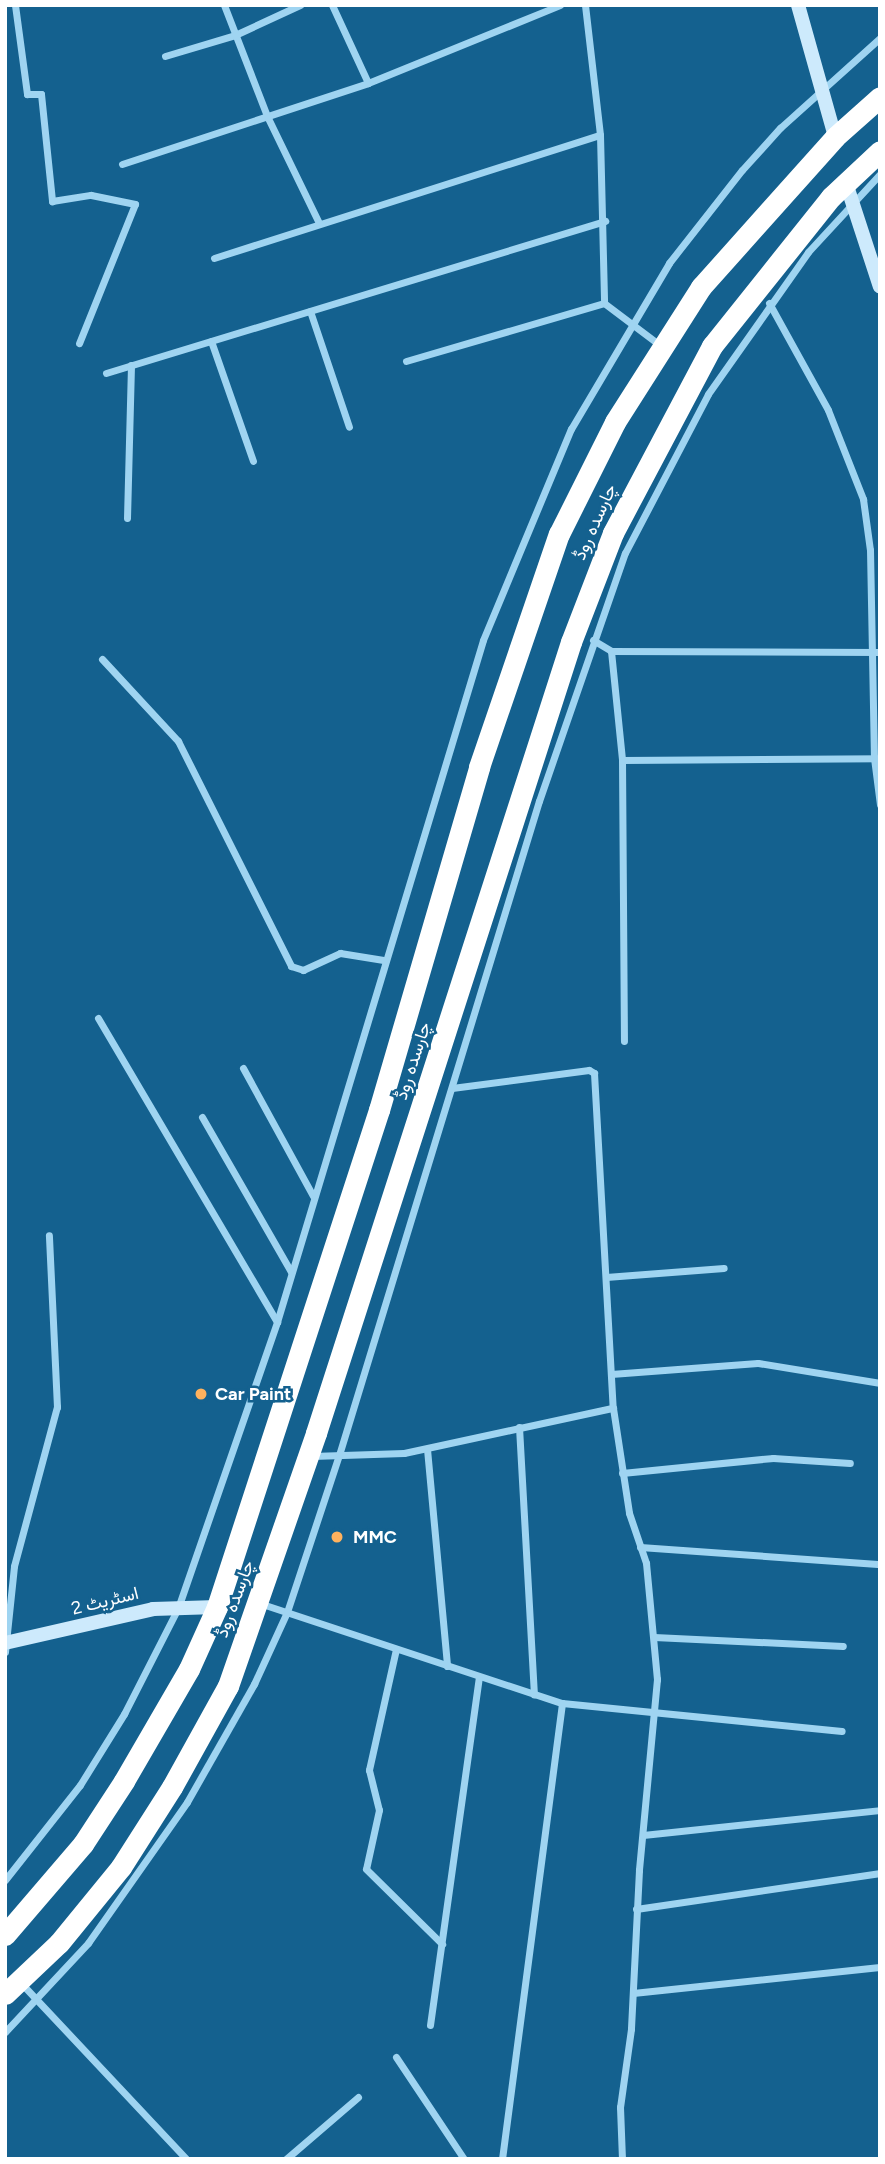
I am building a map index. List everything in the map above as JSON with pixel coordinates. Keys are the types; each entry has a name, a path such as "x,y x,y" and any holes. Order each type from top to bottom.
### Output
{"highway":[{"name":"چارسدہ روڈ","path":"5,1936 75,1853 124,1781 189,1669 217,1607 359,1172 479,767 559,534 615,422 701,286 835,137 880,97"},
{"name":"چارسدہ روڈ","path":"12,1988 59,1943 121,1867 172,1787 228,1686 308,1457 571,642 612,533 712,346 848,192 880,151"},
{"path":"359,1172 396,1184"}],"street":[{"path":"15,5 27,93 41,94 52,201 91,195 135,204 79,343"},
{"path":"224,5 267,116 319,223"},
{"path":"165,56 236,35 300,5"},
{"path":"332,5 368,83"},
{"path":"122,164 368,83 560,5"},
{"path":"584,5 600,135 605,221 604,303"},
{"path":"798,5 835,137"},
{"path":"7,1874 80,1785 124,1714 178,1608 277,1322 383,960 483,640 521,540 571,429 630,323 669,263 742,170 880,38"},
{"path":"214,258 600,135"},
{"path":"5,2032 38,2002 88,1943 194,1791 222,1747 287,1612 339,1455 538,800 625,553 655,489 708,394 769,303 848,192 880,174"},
{"path":"848,192 875,255 880,287"},
{"path":"106,373 605,221"},
{"path":"604,303 661,346"},
{"path":"405,361 604,303"},
{"path":"769,303 828,410 863,499 870,550 870,653 880,805"},
{"path":"310,311 349,427"},
{"path":"211,341 253,461"},
{"path":"127,518 131,365"},
{"path":"593,640 611,651 880,652"},
{"path":"611,651 621,760 624,1041"},
{"path":"102,659 178,741 292,965 303,970 340,953 383,960"},
{"path":"621,760 877,758"},
{"path":"98,1018 277,1322"},
{"path":"243,1068 313,1197"},
{"path":"452,1088 589,1070 594,1073 613,1408 622,1473 640,1547 654,1637 656,1716 636,1909 633,1993 620,2108 622,2159"},
{"path":"202,1117 291,1272"},
{"path":"6,1646 14,1566 57,1407 49,1235"},
{"path":"606,1277 724,1268"},
{"path":"611,1374 758,1363 880,1383"},
{"path":"308,1457 427,1449 613,1408"},
{"path":"519,1427 534,1695"},
{"path":"427,1449 447,1666"},
{"path":"622,1473 773,1458 850,1463"},
{"path":"640,1547 877,1564"},
{"path":"258,1603 562,1703 656,1716 842,1731"},
{"name":"اسٹریٹ 2","path":"6,1646 153,1609 217,1607"},
{"path":"654,1637 843,1646"},
{"path":"396,1649 369,1770 379,1810 366,1869 442,1944"},
{"path":"430,2025 479,1676"},
{"path":"502,2159 562,1703"},
{"path":"643,1835 880,1810"},
{"path":"636,1909 880,1873"},
{"path":"633,1993 880,1967"},
{"path":"12,1988 38,2002 186,2159"},
{"path":"396,2057 464,2159"},
{"path":"286,2159 358,2096"}],"place":[{"name":"Car Paint","path":"201,1394"},
{"name":"MMC","path":"337,1537"}]}
